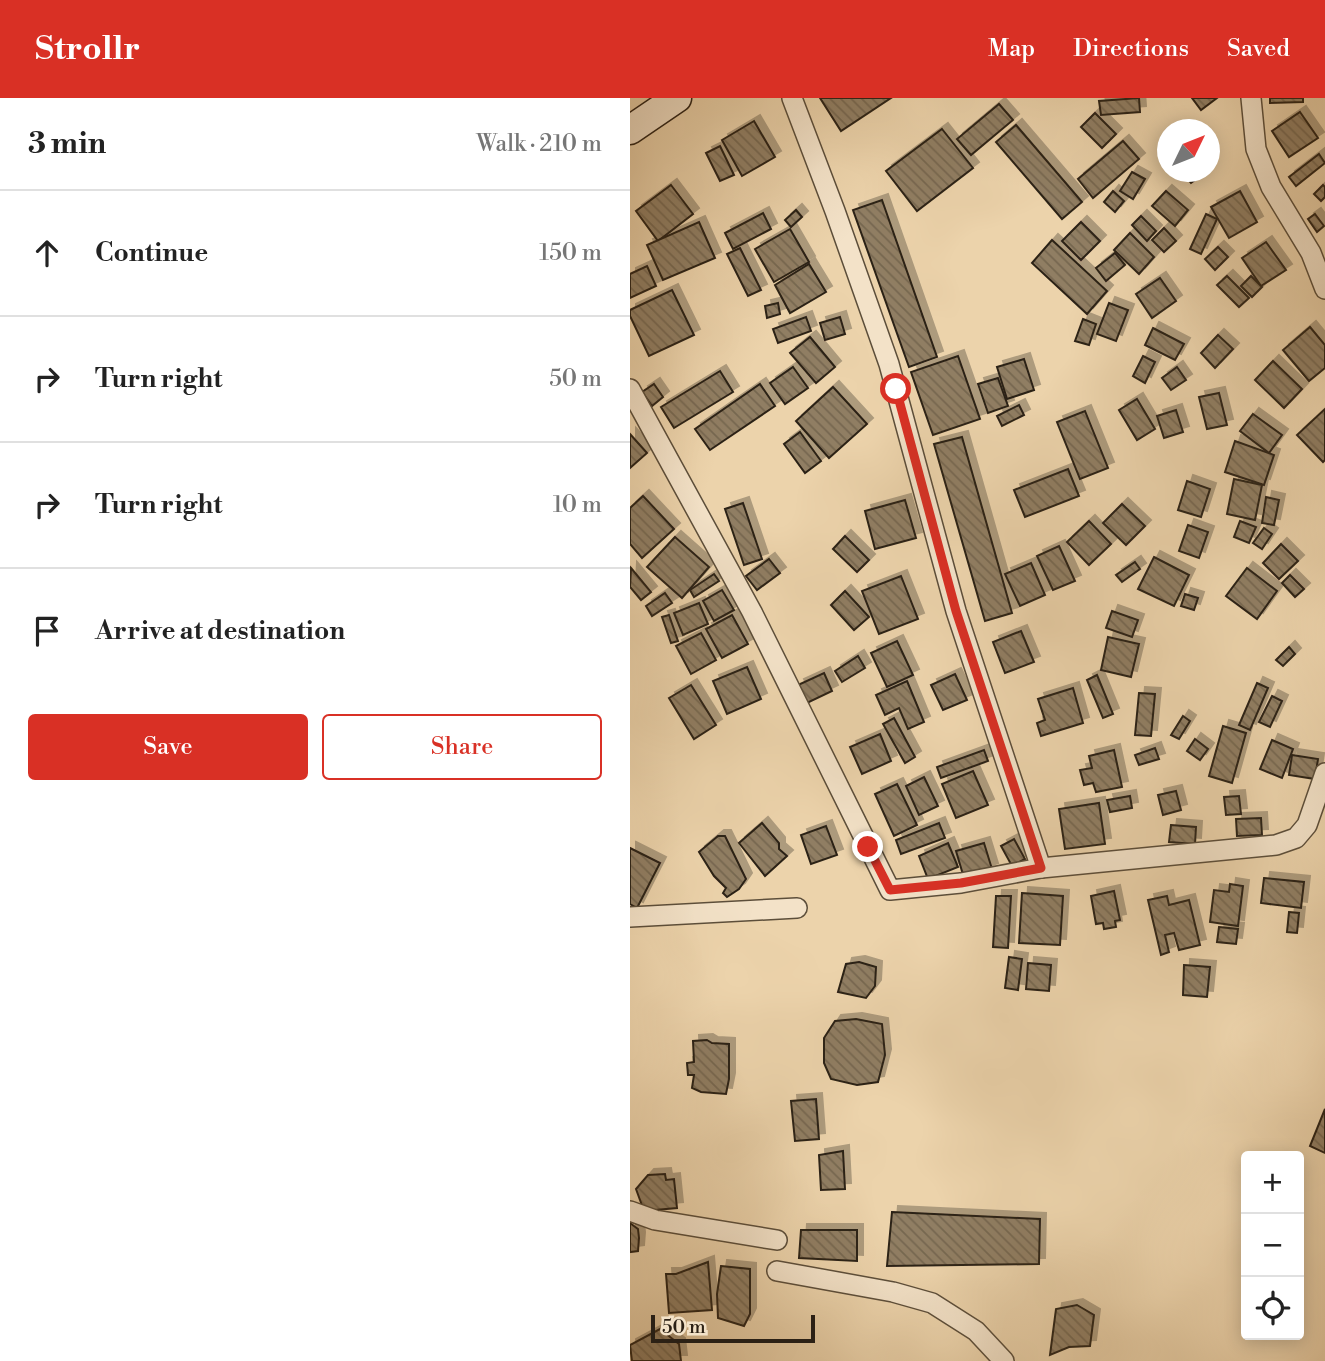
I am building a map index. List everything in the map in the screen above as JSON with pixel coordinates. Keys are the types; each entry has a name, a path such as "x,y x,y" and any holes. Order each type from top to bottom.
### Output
{"main road":[{"path":"630,130 677,98"}],"street":[{"path":"792,98 889,365 956,611 1041,868"},
{"path":"1251,98 1256,149 1271,187 1323,276"},
{"path":"630,389 752,612 890,890 961,883 1041,868 1276,845 1296,838 1307,825 1325,773"},
{"path":"630,917 797,908"},
{"path":"630,1211 655,1220 777,1240"},
{"path":"777,1271 893,1292 932,1303 976,1331 1004,1361"}],"building":[{"path":"820,98 891,98 841,131"},
{"path":"1139,98 1140,112 1101,115 1099,101"},
{"path":"1192,98 1217,98 1201,110"},
{"path":"1270,98 1303,98 1303,102 1270,103"},
{"path":"999,104 1013,120 971,155 957,139"},
{"path":"1300,112 1318,138 1289,157 1272,131"},
{"path":"1095,113 1116,134 1102,148 1081,127"},
{"path":"754,121 775,157 742,176 722,140"},
{"path":"1016,125 1082,202 1062,219 996,142"},
{"path":"942,129 973,168 917,211 886,171"},
{"path":"1123,141 1139,159 1093,198 1078,179"},
{"path":"720,146 734,175 720,181 706,153"},
{"path":"1319,154 1325,163 1296,186 1289,177"},
{"path":"1132,172 1145,179 1133,199 1120,191"},
{"path":"671,185 693,214 658,241 636,211"},
{"path":"1323,185 1325,197 1321,201 1314,194"},
{"path":"1113,191 1124,201 1115,212 1104,202"},
{"path":"1166,191 1188,210 1175,226 1152,206"},
{"path":"1240,191 1257,222 1229,238 1211,207"},
{"path":"882,200 937,357 909,367 853,210"},
{"path":"796,210 802,217 791,227 785,220"},
{"path":"763,213 771,229 733,249 725,233"},
{"path":"1206,214 1217,219 1201,254 1190,249"},
{"path":"1315,214 1324,226 1317,232 1308,219"},
{"path":"1141,216 1156,231 1147,241 1132,225"},
{"path":"699,222 715,258 663,280 647,245"},
{"path":"1081,222 1100,241 1081,260 1062,241"},
{"path":"1164,228 1176,241 1164,252 1152,240"},
{"path":"790,229 809,262 774,282 755,249"},
{"path":"1130,233 1154,257 1139,274 1114,250"},
{"path":"1052,240 1107,291 1087,314 1032,263"},
{"path":"1266,242 1286,270 1261,286 1242,258"},
{"path":"1218,247 1228,257 1215,270 1205,259"},
{"path":"740,248 761,290 748,296 727,254"},
{"path":"1115,253 1125,265 1106,281 1096,268"},
{"path":"809,264 826,292 790,313 775,285"},
{"path":"647,266 656,286 630,298 630,274"},
{"path":"1227,276 1249,298 1239,307 1217,285"},
{"path":"1251,276 1262,287 1252,297 1241,286"},
{"path":"1160,278 1176,301 1152,318 1136,294"},
{"path":"672,290 694,335 649,356 630,316 630,310"},
{"path":"778,303 780,314 767,318 765,306"},
{"path":"1109,303 1128,310 1116,341 1097,334"},
{"path":"806,317 811,331 778,343 773,329"},
{"path":"840,317 845,334 825,340 820,323"},
{"path":"1083,319 1096,324 1089,345 1075,341"},
{"path":"1310,327 1325,345 1325,368 1309,381 1283,350"},
{"path":"1153,328 1184,344 1175,360 1145,345"},
{"path":"1218,335 1233,349 1215,368 1201,353"},
{"path":"810,337 835,367 816,383 790,353"},
{"path":"958,356 980,419 933,435 911,372"},
{"path":"1143,356 1155,362 1145,383 1133,376"},
{"path":"1024,359 1034,390 1007,399 997,367"},
{"path":"1273,361 1302,389 1284,408 1255,380"},
{"path":"793,367 808,388 785,404 770,383"},
{"path":"1177,367 1186,380 1171,390 1162,378"},
{"path":"720,371 733,392 674,428 661,407"},
{"path":"998,378 1008,406 988,413 978,384"},
{"path":"654,384 663,397 652,406 642,392"},
{"path":"760,384 775,406 710,450 695,429"},
{"path":"833,387 867,424 829,458 796,421"},
{"path":"1219,393 1227,425 1207,429 1199,397"},
{"path":"1137,399 1155,429 1137,440 1119,410"},
{"path":"1019,405 1024,415 1002,426 997,416"},
{"path":"1325,409 1325,460 1323,462 1297,435"},
{"path":"1176,410 1183,432 1164,438 1157,416"},
{"path":"1085,411 1108,468 1080,479 1057,422"},
{"path":"1253,414 1282,435 1269,453 1240,431"},
{"path":"800,432 821,461 805,473 784,444"},
{"path":"630,434 647,453 630,468"},
{"path":"962,437 1012,613 985,621 934,444"},
{"path":"1235,441 1274,455 1264,485 1225,472"},
{"path":"1068,469 1079,496 1025,517 1014,490"},
{"path":"1234,479 1262,485 1255,520 1227,514"},
{"path":"1187,481 1210,489 1201,517 1178,510"},
{"path":"643,496 674,529 642,558 630,544 630,508"},
{"path":"1266,497 1279,500 1274,525 1262,523"},
{"path":"905,500 916,538 875,549 865,511"},
{"path":"743,503 762,559 744,565 725,509"},
{"path":"1122,504 1145,526 1126,545 1103,523"},
{"path":"1089,521 1111,544 1089,565 1067,542"},
{"path":"1240,521 1256,527 1249,543 1234,537"},
{"path":"1188,525 1208,532 1199,558 1179,551"},
{"path":"1264,528 1272,534 1262,549 1253,543"},
{"path":"845,536 869,560 857,572 833,549"},
{"path":"675,537 709,567 682,598 647,567"},
{"path":"1281,544 1298,561 1279,579 1263,563"},
{"path":"1059,546 1075,581 1053,590 1037,556"},
{"path":"1154,557 1189,575 1174,606 1138,589"},
{"path":"769,559 780,573 757,590 746,576"},
{"path":"1135,562 1140,569 1122,582 1116,575"},
{"path":"1031,563 1045,595 1020,606 1005,574"},
{"path":"631,568 651,592 641,600 630,587"},
{"path":"1247,568 1277,591 1257,619 1226,596"},
{"path":"714,574 719,581 694,597 690,590"},
{"path":"1290,575 1304,589 1295,597 1282,583"},
{"path":"901,576 918,619 879,634 862,591"},
{"path":"722,590 734,610 714,621 703,601"},
{"path":"845,591 869,617 854,630 831,605"},
{"path":"665,593 672,603 652,616 646,606"},
{"path":"1185,594 1198,598 1194,610 1181,606"},
{"path":"699,603 708,624 683,635 674,613"},
{"path":"1112,611 1138,620 1132,637 1106,628"},
{"path":"669,615 678,641 671,643 662,617"},
{"path":"732,615 748,644 722,658 706,629"},
{"path":"1021,631 1034,662 1005,673 993,642"},
{"path":"701,633 716,660 691,674 676,646"},
{"path":"1108,637 1139,644 1131,677 1101,670"},
{"path":"897,641 913,675 887,687 871,653"},
{"path":"1289,647 1295,654 1283,666 1276,660"},
{"path":"858,656 865,668 842,682 835,671"},
{"path":"747,667 761,699 727,714 713,681"},
{"path":"824,673 832,691 807,703 798,685"},
{"path":"955,674 967,700 943,710 931,685"},
{"path":"1097,675 1113,714 1103,718 1087,680"},
{"path":"907,681 924,722 908,729 899,708 885,715 876,695"},
{"path":"1257,683 1268,688 1250,730 1239,725"},
{"path":"691,685 716,725 694,739 669,698"},
{"path":"1073,688 1083,723 1041,736 1037,723 1045,720 1038,699"},
{"path":"1139,693 1155,694 1151,736 1135,735"},
{"path":"1272,696 1282,701 1270,727 1259,722"},
{"path":"1183,716 1190,721 1179,739 1171,735"},
{"path":"894,718 915,757 905,763 883,724"},
{"path":"1223,726 1246,733 1232,783 1209,776"},
{"path":"880,734 891,761 862,774 850,747"},
{"path":"1195,739 1208,749 1200,760 1187,751"},
{"path":"1272,740 1293,749 1282,778 1260,769"},
{"path":"1155,748 1159,759 1139,765 1135,755"},
{"path":"984,750 988,761 941,778 937,767"},
{"path":"1114,750 1122,787 1096,792 1093,783 1084,785 1080,770 1092,768 1089,756"},
{"path":"1292,755 1318,759 1315,779 1289,775"},
{"path":"973,771 988,805 956,818 942,784"},
{"path":"924,777 938,806 919,815 906,786"},
{"path":"897,784 917,825 894,836 875,794"},
{"path":"1176,791 1181,810 1163,815 1158,795"},
{"path":"1130,796 1132,808 1110,812 1107,800"},
{"path":"1239,796 1241,814 1226,815 1224,797"},
{"path":"1099,803 1105,844 1065,849 1059,809"},
{"path":"1261,818 1262,835 1237,836 1236,819"},
{"path":"762,823 779,843 779,849 787,856 765,876 739,843"},
{"path":"939,823 945,838 901,854 896,840"},
{"path":"1171,825 1196,827 1195,844 1169,842"},
{"path":"826,826 837,855 811,864 801,835"},
{"path":"718,836 725,836 746,879 739,889 727,897 723,893 726,888 714,876 699,852"},
{"path":"1014,839 1025,859 1012,866 1001,846"},
{"path":"948,843 958,867 928,879 919,856"},
{"path":"984,843 992,869 964,878 956,851"},
{"path":"630,848 660,863 637,908 630,904"},
{"path":"1264,878 1304,882 1301,908 1261,903"},
{"path":"1230,884 1243,886 1238,926 1210,922 1214,890 1229,892"},
{"path":"1114,891 1120,920 1115,921 1116,927 1104,929 1103,923 1096,924 1091,896"},
{"path":"1022,893 1063,896 1060,945 1019,943"},
{"path":"996,896 1011,896 1008,948 993,947"},
{"path":"1167,896 1169,905 1189,900 1200,945 1179,950 1174,933 1165,935 1169,952 1161,955 1148,900"},
{"path":"1289,912 1299,913 1297,933 1287,932"},
{"path":"1219,927 1238,929 1236,944 1217,942"},
{"path":"1009,957 1022,959 1018,990 1005,988"},
{"path":"859,962 876,967 875,986 866,998 838,992 846,964"},
{"path":"1028,963 1051,965 1049,991 1026,989"},
{"path":"1184,965 1210,967 1207,997 1183,995"},
{"path":"856,1019 882,1024 885,1055 878,1082 857,1085 831,1079 824,1063 824,1038 835,1021"},
{"path":"707,1040 729,1044 726,1094 701,1092 692,1088 694,1075 688,1075 687,1063 694,1062 693,1041"},
{"path":"816,1099 819,1139 795,1141 791,1101"},
{"path":"1325,1109 1325,1153 1310,1146"},
{"path":"843,1151 845,1189 821,1190 819,1155"},
{"path":"665,1174 666,1180 674,1179 677,1208 644,1211 636,1189 648,1175"},
{"path":"892,1212 1040,1219 1039,1264 887,1266"},
{"path":"630,1223 638,1229 638,1251 630,1252"},
{"path":"801,1230 857,1230 857,1261 799,1258"},
{"path":"708,1262 712,1310 669,1313 666,1274 676,1274"},
{"path":"721,1266 750,1269 750,1314 744,1326 718,1318 717,1294"},
{"path":"1077,1305 1094,1315 1090,1346 1069,1347 1050,1355 1056,1309"},
{"path":"660,1329 679,1344 681,1361 632,1361 630,1345"}],"route":[{"path":"868,847 890,890 961,883 1041,868 956,611 896,389"}]}
